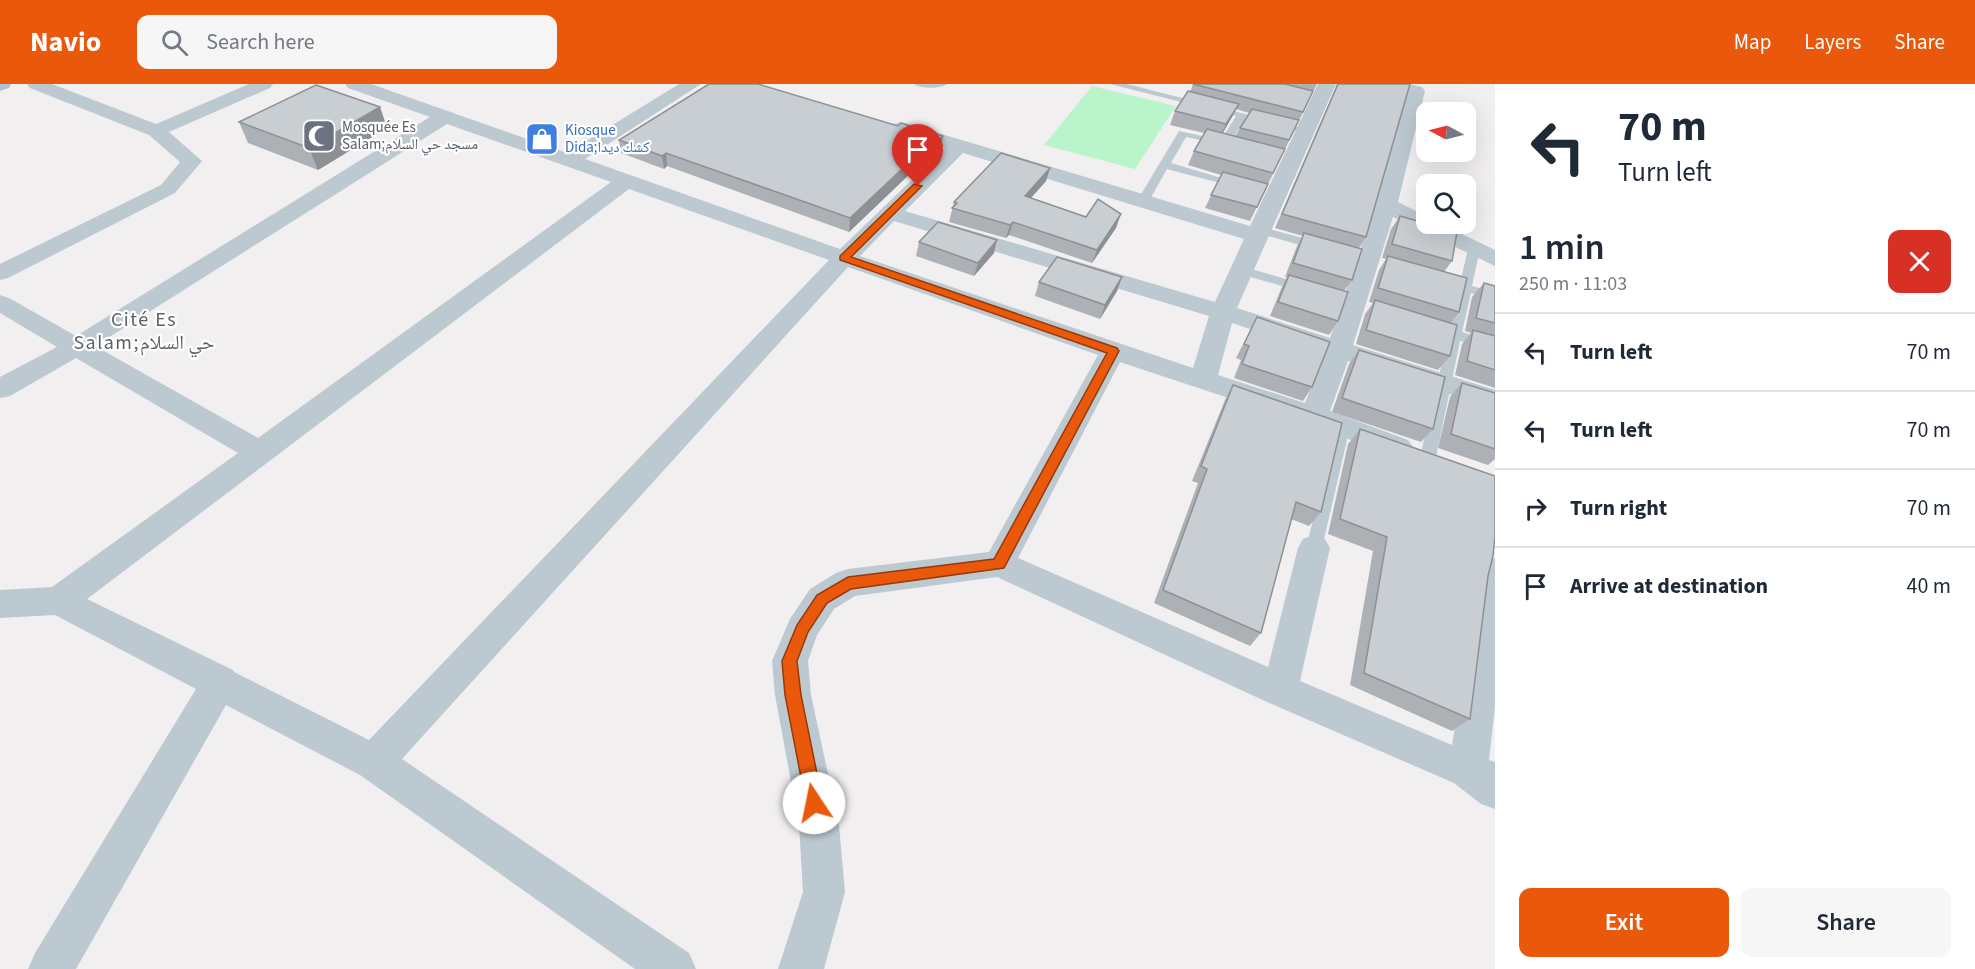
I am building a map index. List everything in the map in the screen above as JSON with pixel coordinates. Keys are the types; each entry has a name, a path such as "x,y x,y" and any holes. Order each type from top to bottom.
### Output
{"street":[{"path":"0,273 168,189 192,161 156,131 36,84"},
{"path":"156,131 264,84"},
{"path":"354,84 844,258 1113,351 1314,416 1439,462"},
{"path":"569,160 692,84"},
{"path":"1314,416 1339,349 1386,205 1416,91 1385,84"},
{"path":"1203,379 1223,312 1257,232 1263,192 1304,130 1316,95"},
{"path":"0,389 76,347 446,116"},
{"path":"879,122 1143,201 1257,232"},
{"path":"374,762 844,258 959,146"},
{"path":"59,601 626,181"},
{"path":"1386,205 1495,259"},
{"path":"890,213 1223,312 1495,400"},
{"path":"0,303 260,452"},
{"path":"999,564 1113,351"},
{"path":"1280,690 1314,548"},
{"path":"801,969 824,892 819,825 793,695 790,661 802,629 822,599 848,583 999,564 1486,780 1488,682 1495,571"},
{"path":"0,604 59,601 220,681 374,762 672,969"},
{"path":"51,969 220,681"}],"lane":[{"path":"919,84 942,84"},
{"path":"1115,84 1178,95 1242,115 1304,130"},
{"path":"1143,201 1184,133 1230,145 1242,115"},
{"path":"1165,165 1263,192"},
{"path":"1257,232 1335,251"},
{"path":"1439,462 1445,383 1474,249"},
{"path":"1240,270 1320,294"},
{"path":"1433,279 1495,296"},
{"path":"1421,325 1495,347"},
{"path":"1314,548 1343,427"}],"green space":[{"path":"1092,86 1176,106 1135,169 1044,145"}],"building":[{"path":"709,84 758,84 898,126 901,123 943,136 924,154 918,154 850,218 666,153 662,156 619,140"},
{"path":"1193,84 1285,84 1313,91 1303,112"},
{"path":"1338,84 1410,84 1366,237 1282,214"},
{"path":"316,85 380,107 309,148 239,122"},
{"path":"1188,91 1239,104 1226,124 1175,111"},
{"path":"1252,109 1299,120 1289,140 1240,128"},
{"path":"1207,129 1285,149 1273,173 1194,151"},
{"path":"1001,153 1050,168 1025,196 1086,217 1098,199 1121,214 1097,250 1013,222 1010,225 952,208 957,203 954,202"},
{"path":"1223,172 1268,184 1257,207 1211,195"},
{"path":"1400,216 1416,220 1416,234 1457,234 1452,261 1392,244"},
{"path":"938,222 997,240 978,263 919,242"},
{"path":"1304,233 1362,249 1352,280 1293,263"},
{"path":"1388,256 1467,278 1459,312 1378,288"},
{"path":"1057,257 1122,277 1105,305 1039,282"},
{"path":"1289,275 1348,292 1338,321 1278,302"},
{"path":"1484,283 1495,286 1495,323 1476,318"},
{"path":"1375,300 1457,325 1450,356 1366,330"},
{"path":"1257,317 1330,342 1312,387 1242,364 1249,346 1244,344"},
{"path":"1473,330 1495,336 1495,370 1467,361"},
{"path":"1359,350 1445,377 1433,429 1342,398"},
{"path":"1462,383 1495,393 1495,449 1451,434"},
{"path":"1233,385 1342,423 1321,512 1296,502 1261,633 1163,590 1207,469 1201,466"},
{"path":"1360,429 1495,476 1493,556 1488,576 1470,719 1364,673 1387,537 1340,519"}],"place":[{"name":"Mosquée Es Salam;مسجد حي السلام","path":"319,136"},
{"name":"Kiosque Dida;كشك ديدا","path":"542,139"}],"district":[{"name":"Cité Es Salam;حي السلام","path":"144,330"}],"route":[{"path":"814,803 793,695 790,661 802,629 822,599 848,583 999,564 1113,351 844,258 918,186"}]}
